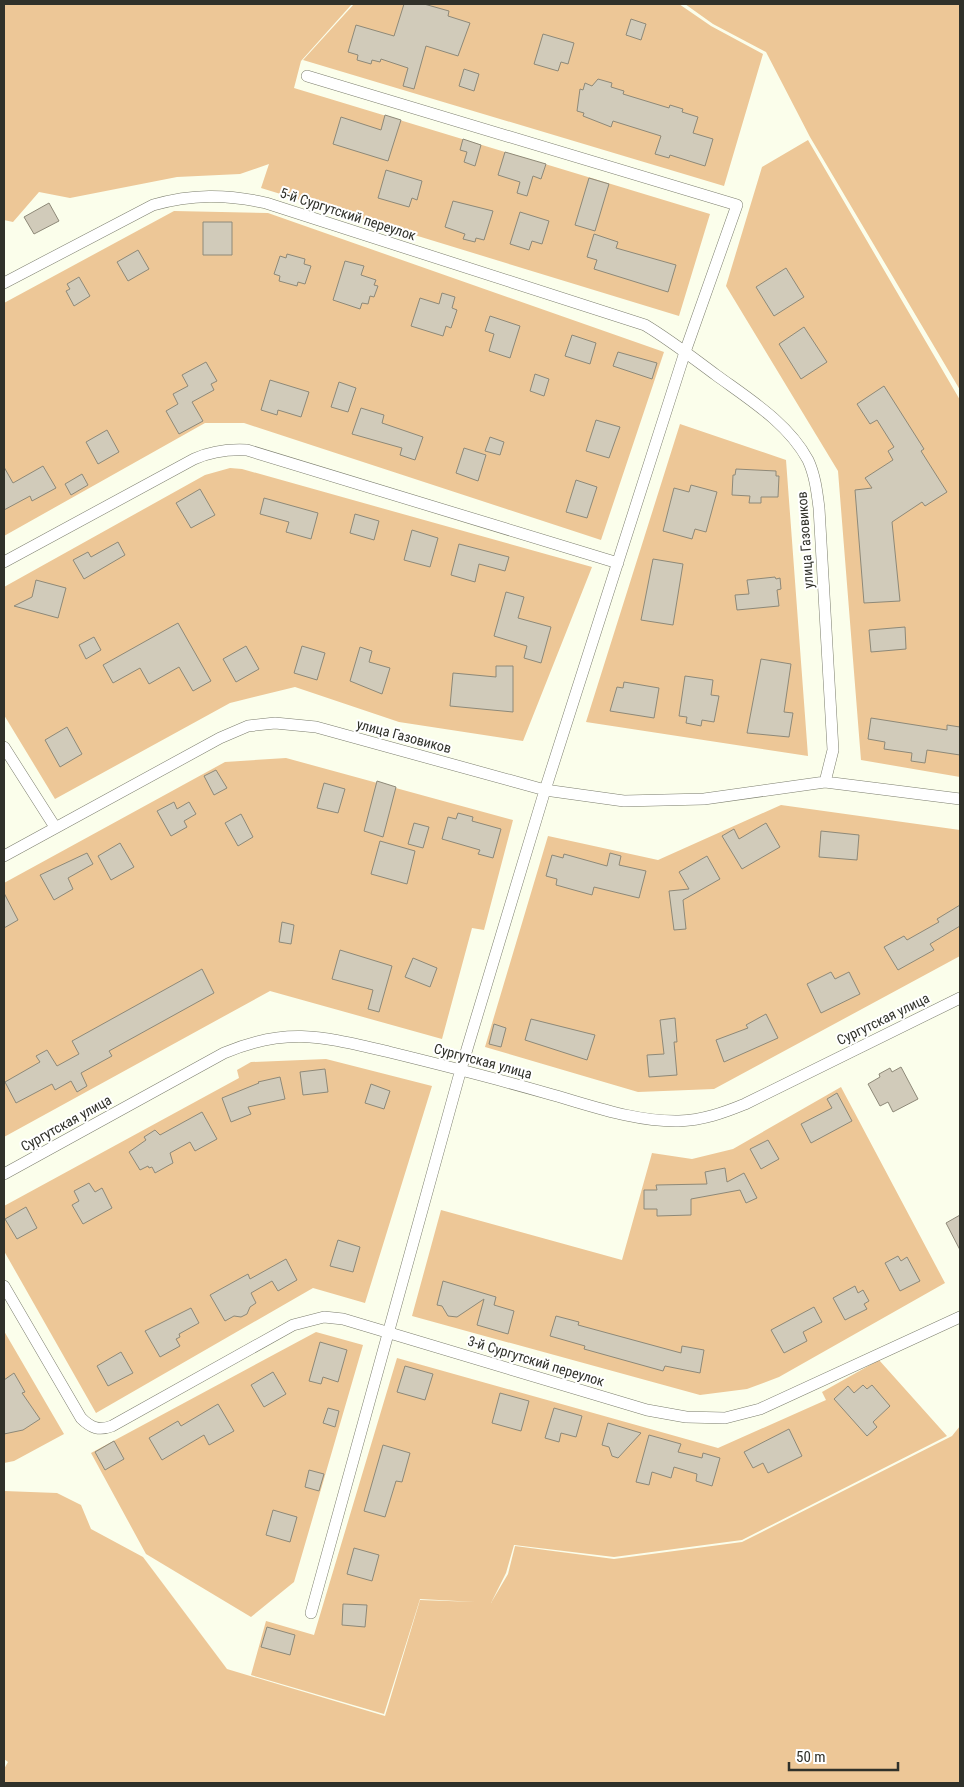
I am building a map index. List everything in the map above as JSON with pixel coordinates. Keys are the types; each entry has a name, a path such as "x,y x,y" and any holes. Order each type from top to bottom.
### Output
{"street":[{"path":"307,76 737,205 685,352 545,790 461,1069 311,1613"},
{"name":"5-й Сургутский переулок","path":"4,283 152,204 208,195 237,197 266,203 645,325 685,352"},
{"name":"улица Газовиков","path":"685,352 770,414 791,436 808,460 816,485 834,750 825,782"},
{"path":"4,562 194,459 210,452 229,449 248,450 618,564"},
{"name":"улица Газовиков","path":"4,856 220,738 248,726 275,723 316,727 545,790 624,801 704,799 825,782 960,799"},
{"path":"4,747 56,827"},
{"name":"Сургутская улица","path":"4,1174 224,1053 247,1043 272,1037 300,1035 334,1039 461,1069 616,1113 648,1119 680,1121 713,1117 745,1104 960,998"},
{"name":"3-й Сургутский переулок","path":"4,1286 81,1418 88,1426 96,1429 112,1426 268,1338 307,1320 324,1317 343,1319 389,1332 647,1410 686,1417 725,1418 760,1409 960,1317"}],"shaded area":[{"path":"4,4 352,4 301,61 294,88 710,214 679,316 261,188 269,164 240,174 177,177 70,198 39,192 13,222 4,220"},
{"path":"354,4 679,4 711,26 763,54 724,186 303,60"},
{"path":"685,4 960,4 960,390 810,137 766,52 713,24"},
{"path":"808,140 960,400 960,777 861,760 838,471 726,286 762,167"},
{"path":"174,211 268,213 664,352 601,540 244,423 205,423 4,536 4,303"},
{"path":"680,424 786,460 808,756 586,722"},
{"path":"230,468 242,469 592,567 523,741 399,722 295,687 230,703 55,799 4,715 4,587 205,475"},
{"path":"286,758 513,820 484,930 472,928 442,1039 270,991 4,1137 4,883 225,762"},
{"path":"781,805 960,830 960,956 714,1089 638,1092 485,1047 548,836 658,860"},
{"path":"326,1059 432,1086 365,1303 313,1288 96,1413 4,1251 4,1206 239,1078 237,1070 251,1062"},
{"path":"841,1087 945,1283 779,1377 747,1389 700,1395 412,1316 441,1210 622,1260 652,1153 692,1159 733,1149"},
{"path":"4,1331 64,1434 14,1461 4,1463"},
{"path":"316,1332 363,1345 294,1582 251,1617 146,1554 91,1453"},
{"path":"397,1358 718,1448 826,1400 822,1392 879,1360 947,1436 742,1540 614,1557 514,1545 506,1573 491,1603 508,1574 515,1546 614,1559 742,1542 952,1436 960,1426 960,1783 4,1783 4,1769 8,1762 4,1759 4,1491 57,1493 81,1505 91,1529 143,1557 227,1669 385,1716 420,1600 476,1602 420,1599 384,1714 251,1675 266,1621 314,1635"}],"building":[{"path":"404,4 424,4 449,11 448,16 470,23 458,56 426,46 414,89 403,86 408,68 381,59 380,62 372,60 371,64 357,60 358,55 348,52 356,25 394,36"},
{"path":"631,19 646,24 641,40 626,35"},
{"path":"543,34 574,43 568,64 561,62 558,71 534,64"},
{"path":"464,69 479,74 474,91 459,86"},
{"path":"598,79 612,83 611,87 624,91 623,94 669,108 670,105 683,109 682,112 698,117 693,133 713,139 705,166 670,155 669,158 655,154 661,136 613,121 611,127 583,116 584,113 577,111 580,89 583,90 585,83 592,86"},
{"path":"385,115 401,120 388,161 333,144 341,117 381,130"},
{"path":"463,139 481,145 475,166 464,162 467,152 460,150"},
{"path":"505,152 546,164 541,179 533,176 527,196 517,193 520,182 498,175"},
{"path":"386,170 422,181 417,200 412,198 409,207 378,198"},
{"path":"589,178 609,184 595,231 575,225"},
{"path":"453,201 493,211 484,240 476,238 475,242 463,239 465,234 445,227"},
{"path":"49,203 59,221 34,234 24,217"},
{"path":"520,212 549,221 542,244 532,241 529,250 510,244"},
{"path":"203,222 232,222 232,255 203,255"},
{"path":"594,234 618,242 616,248 676,265 668,292 594,269 597,260 587,257"},
{"path":"138,250 149,269 128,281 117,262"},
{"path":"287,254 305,259 304,264 311,266 305,284 298,282 297,286 279,281 280,276 274,274 280,256 286,258"},
{"path":"345,261 364,266 361,275 376,280 374,285 378,286 374,297 370,296 368,304 362,303 360,309 333,300"},
{"path":"786,268 804,297 774,316 756,287"},
{"path":"79,277 90,296 74,306 66,291 70,289 67,284"},
{"path":"442,293 455,297 452,308 457,310 451,328 446,326 443,336 411,326 420,298 439,304"},
{"path":"490,316 520,326 510,358 489,351 494,334 485,331"},
{"path":"804,327 827,362 801,379 779,344"},
{"path":"572,335 596,343 590,364 565,356"},
{"path":"618,352 657,363 652,379 613,366"},
{"path":"206,362 217,381 211,384 214,390 192,402 203,421 179,434 166,411 178,404 173,394 188,386 182,375"},
{"path":"535,374 549,379 544,396 530,391"},
{"path":"270,380 309,392 301,417 278,410 277,415 261,410"},
{"path":"339,382 356,388 348,412 331,407"},
{"path":"884,386 924,449 921,451 947,492 925,506 922,502 892,522 900,601 864,603 855,490 872,488 865,478 893,460 888,451 894,447 877,420 870,424 857,404"},
{"path":"361,408 384,415 382,423 423,437 415,460 400,455 402,448 352,434"},
{"path":"596,420 620,427 609,458 586,451"},
{"path":"107,430 119,452 98,464 86,442"},
{"path":"490,437 504,442 500,455 485,451"},
{"path":"464,448 486,455 478,481 456,473"},
{"path":"43,466 56,488 32,501 30,496 4,510 4,467 13,483"},
{"path":"736,469 776,471 776,476 779,476 778,497 761,497 761,503 749,503 750,496 732,495 733,475 735,475"},
{"path":"82,474 88,485 71,495 65,484"},
{"path":"576,480 597,487 587,518 566,512"},
{"path":"691,485 717,492 706,532 695,529 692,539 663,531 674,488 689,492"},
{"path":"200,489 215,515 191,528 176,503"},
{"path":"264,498 318,513 311,539 286,532 289,522 260,514"},
{"path":"355,514 379,521 374,540 350,533"},
{"path":"412,530 438,538 430,567 404,560"},
{"path":"118,542 125,555 84,579 73,560 88,552 91,557"},
{"path":"459,544 509,557 505,571 479,564 475,582 451,575"},
{"path":"653,559 683,564 673,625 641,620"},
{"path":"775,577 776,579 780,578 781,589 777,590 779,606 737,610 735,595 749,594 747,580"},
{"path":"36,580 66,588 58,618 14,606 32,597"},
{"path":"506,592 524,597 518,618 551,627 541,663 524,658 527,646 494,636"},
{"path":"178,623 211,681 193,691 179,667 149,684 140,668 113,683 103,665"},
{"path":"905,627 906,649 871,652 869,630"},
{"path":"94,637 101,650 86,659 79,645"},
{"path":"246,646 259,669 236,682 223,659"},
{"path":"302,646 325,653 317,680 294,673"},
{"path":"360,647 372,651 369,662 390,668 382,694 350,681"},
{"path":"761,659 791,664 784,712 793,713 789,737 747,733"},
{"path":"496,666 513,666 513,712 450,706 453,673 496,677"},
{"path":"685,676 713,680 711,695 719,696 714,722 702,720 701,726 686,723 687,717 679,716"},
{"path":"624,682 659,688 654,718 610,711 617,687 623,688"},
{"path":"871,718 947,730 947,725 960,727 960,755 927,750 925,763 911,761 912,753 884,749 885,742 868,739"},
{"path":"67,727 82,754 60,767 45,740"},
{"path":"216,770 227,788 214,795 204,776"},
{"path":"377,781 396,787 383,837 364,831"},
{"path":"324,783 345,789 338,813 317,808"},
{"path":"174,802 177,809 189,802 196,814 184,821 187,827 171,836 157,811"},
{"path":"458,813 473,817 472,821 501,829 493,858 478,854 480,850 442,839 448,817 456,819"},
{"path":"241,814 253,837 238,846 225,823"},
{"path":"414,823 429,827 423,848 408,844"},
{"path":"766,823 780,847 742,869 722,836 734,829 739,839"},
{"path":"821,831 859,835 857,860 819,857"},
{"path":"380,841 415,851 407,884 371,874"},
{"path":"120,843 134,867 111,880 98,856"},
{"path":"87,853 93,864 68,878 73,889 54,900 40,875"},
{"path":"610,853 621,856 619,865 646,871 639,898 594,887 592,895 556,885 557,879 546,876 552,855 563,858 564,854 607,866"},
{"path":"707,856 720,879 683,900 686,929 674,930 669,891 689,889 679,872"},
{"path":"4,893 18,920 4,928"},
{"path":"960,905 960,926 930,944 934,950 898,970 884,947 904,936 907,940 939,922 937,919"},
{"path":"282,922 294,925 291,944 279,942"},
{"path":"340,950 392,966 379,1012 368,1009 373,990 332,979"},
{"path":"413,958 437,968 430,987 405,977"},
{"path":"202,969 214,993 109,1051 112,1056 81,1073 87,1086 77,1092 71,1081 55,1090 52,1084 16,1103 5,1082 40,1062 36,1056 47,1050 57,1066 79,1054 72,1041"},
{"path":"831,972 835,979 849,972 860,994 821,1013 807,984"},
{"path":"766,1014 778,1038 724,1062 716,1040 748,1028 746,1025"},
{"path":"675,1018 677,1042 674,1042 677,1075 649,1077 647,1055 664,1054 660,1020"},
{"path":"531,1019 595,1035 587,1060 525,1040"},
{"path":"494,1024 506,1028 501,1047 489,1044"},
{"path":"901,1067 918,1099 893,1112 888,1102 880,1106 868,1084 880,1077 879,1074 890,1068 892,1072"},
{"path":"325,1069 328,1092 303,1095 300,1072"},
{"path":"280,1077 285,1099 248,1107 251,1114 231,1122 222,1098 258,1082"},
{"path":"371,1084 390,1091 384,1109 365,1103"},
{"path":"837,1093 852,1121 811,1143 801,1124 832,1108 827,1099"},
{"path":"202,1112 217,1139 195,1151 190,1142 170,1153 173,1163 155,1173 152,1167 149,1168 148,1166 140,1170 129,1152 146,1140 144,1137 155,1130 160,1135"},
{"path":"768,1140 779,1159 761,1169 750,1149"},
{"path":"725,1168 727,1182 744,1173 757,1198 746,1203 740,1190 691,1199 691,1215 657,1216 657,1209 644,1209 644,1190 657,1190 656,1185 707,1184 705,1172"},
{"path":"89,1183 95,1192 102,1188 112,1208 83,1224 72,1205 79,1201 74,1191"},
{"path":"26,1207 37,1228 17,1239 5,1219"},
{"path":"960,1215 960,1250 946,1223"},
{"path":"338,1240 360,1247 353,1272 330,1266"},
{"path":"898,1256 901,1261 907,1257 920,1281 900,1291 885,1263"},
{"path":"286,1259 297,1280 278,1291 272,1281 251,1293 256,1303 250,1307 247,1314 241,1317 234,1316 225,1321 210,1295 248,1274 250,1279"},
{"path":"443,1281 496,1297 494,1305 514,1311 508,1334 477,1325 484,1299 457,1317 448,1316 442,1306 437,1305"},
{"path":"855,1286 858,1293 863,1290 869,1301 864,1304 867,1309 845,1320 833,1298"},
{"path":"814,1307 822,1322 803,1332 807,1341 784,1353 771,1330"},
{"path":"191,1308 199,1323 179,1334 180,1337 176,1339 180,1346 160,1357 145,1331"},
{"path":"556,1316 579,1322 578,1325 681,1353 682,1346 704,1350 700,1373 665,1366 663,1371 584,1349 585,1346 550,1336"},
{"path":"320,1342 347,1350 338,1382 323,1377 321,1384 309,1381"},
{"path":"121,1352 133,1373 108,1386 97,1366"},
{"path":"405,1366 433,1374 425,1400 397,1392"},
{"path":"273,1372 286,1394 264,1407 251,1385"},
{"path":"14,1373 25,1392 22,1393 40,1419 23,1430 4,1434 4,1380"},
{"path":"863,1385 867,1389 872,1385 890,1406 873,1422 877,1427 867,1436 834,1399 848,1386 854,1393"},
{"path":"500,1393 529,1401 521,1431 492,1423"},
{"path":"218,1404 234,1431 209,1445 204,1435 162,1460 149,1438 178,1421 181,1426"},
{"path":"328,1408 339,1411 335,1427 323,1423"},
{"path":"554,1408 582,1416 576,1437 561,1433 559,1442 545,1438"},
{"path":"608,1423 641,1433 618,1458 612,1456 609,1447 602,1445"},
{"path":"789,1429 802,1456 768,1473 763,1463 753,1468 744,1452"},
{"path":"649,1435 681,1444 678,1452 702,1458 703,1453 720,1458 712,1486 696,1481 697,1474 674,1467 671,1478 652,1472 649,1485 636,1482"},
{"path":"114,1441 124,1459 105,1470 95,1452"},
{"path":"383,1445 410,1453 402,1482 396,1481 385,1517 364,1511"},
{"path":"309,1470 324,1474 319,1491 305,1487"},
{"path":"273,1510 297,1517 290,1542 266,1535"},
{"path":"354,1548 379,1555 372,1581 347,1574"},
{"path":"343,1604 367,1605 365,1627 342,1625"},
{"path":"267,1627 295,1635 290,1655 261,1647"}]}
